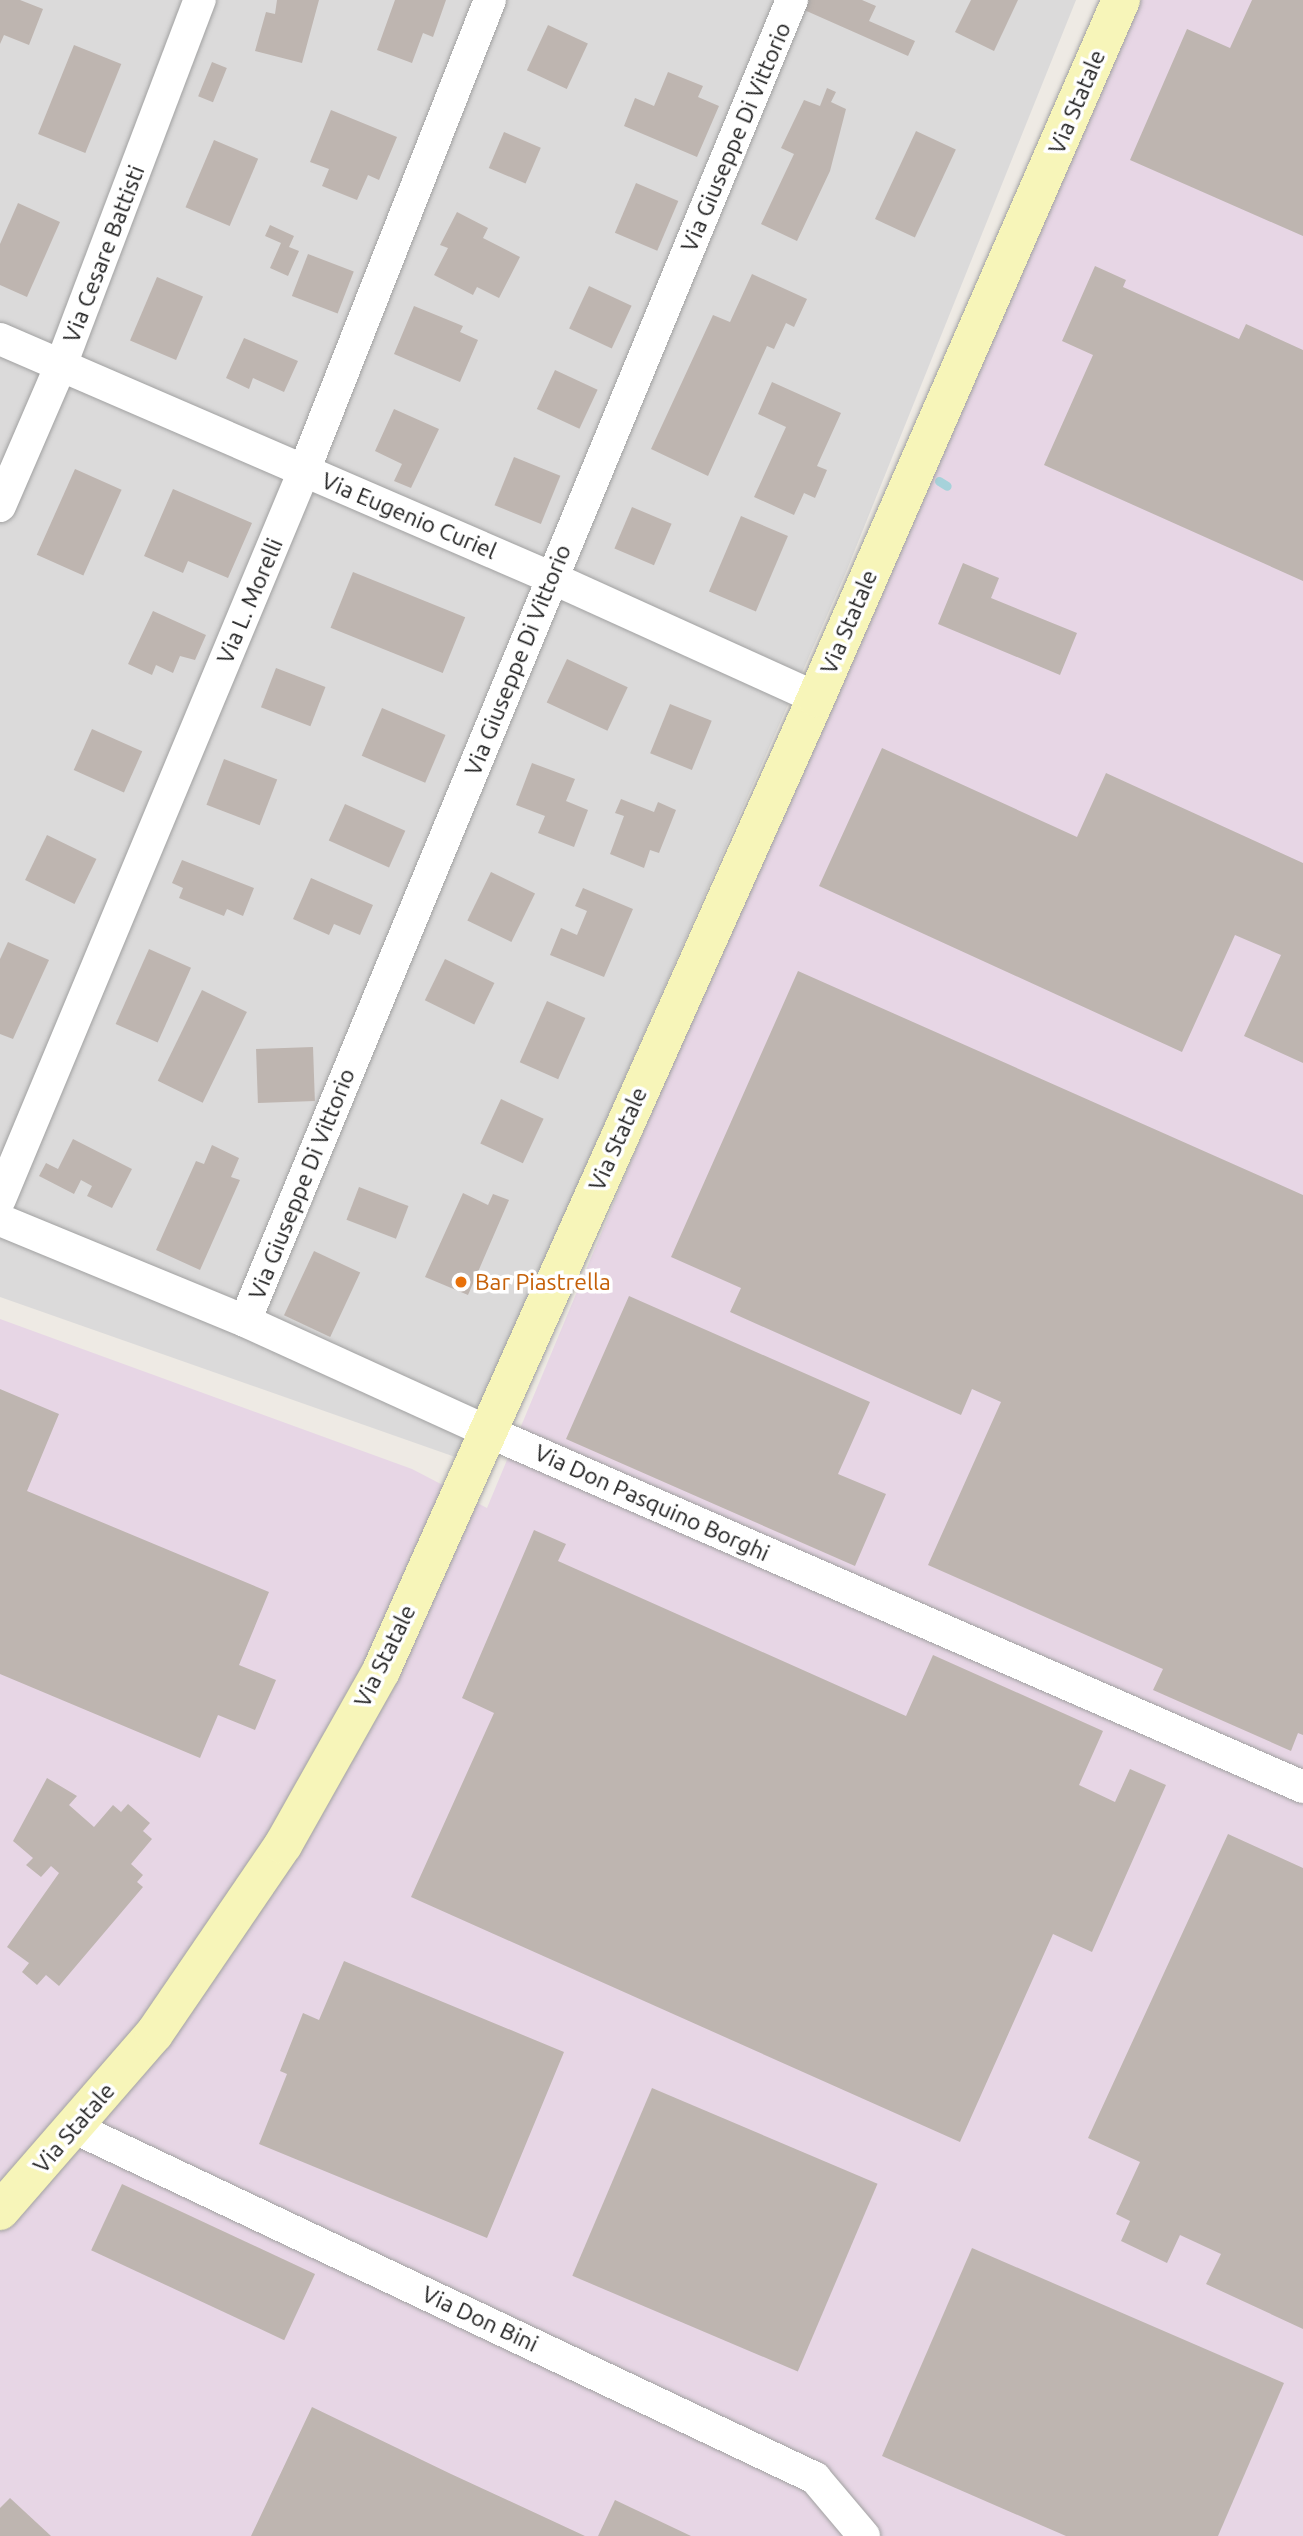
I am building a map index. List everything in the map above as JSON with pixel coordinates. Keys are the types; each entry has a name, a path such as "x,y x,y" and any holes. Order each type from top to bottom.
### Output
{"main road":[{"name":"Via Statale","path":"0,2211 75,2128 154,2034 283,1845 381,1671 816,698 1121,0"}],"street":[{"name":"Via Cesare Battisti","path":"0,506 61,365 200,0"},
{"name":"Via L. Morelli","path":"0,1199 304,471 491,0"},
{"name":"Via Giuseppe Di Vittorio","path":"245,1321 792,0"},
{"name":"Via Eugenio Curiel","path":"0,339 552,578 816,698"},
{"name":"Via Don Pasquino Borghi","path":"0,1220 245,1321 489,1432 1303,1787"},
{"name":"Via Don Bini","path":"75,2128 815,2478 863,2536"}],"shaded area":[{"path":"0,0 1076,0 846,572 458,1458 0,1297"},
{"path":"1114,0 1303,0 1303,2536 0,2536 0,1319 412,1469 487,1508"}],"building":[{"path":"0,0 20,0 43,9 29,45 4,35 0,44"},
{"path":"277,0 319,0 302,63 255,51 266,12 275,14"},
{"path":"395,0 446,0 433,37 423,33 412,63 377,50"},
{"path":"806,0 862,0 876,6 869,21 915,41 908,56 802,9"},
{"path":"971,0 1018,0 994,51 955,32"},
{"path":"1252,0 1303,0 1303,236 1130,160 1187,29 1230,48"},
{"path":"548,25 588,44 567,89 527,70"},
{"path":"74,45 121,64 85,153 38,134"},
{"path":"212,62 227,68 213,102 198,96"},
{"path":"668,72 703,86 698,97 719,106 697,157 624,126 635,98 654,106"},
{"path":"827,88 836,92 831,102 846,109 830,171 797,241 761,224 794,154 781,148 804,100 820,106"},
{"path":"331,110 397,137 379,180 368,175 357,200 322,186 329,169 310,162"},
{"path":"916,131 956,150 915,238 875,219"},
{"path":"504,132 541,148 526,184 489,168"},
{"path":"214,140 258,159 230,226 185,207"},
{"path":"636,183 678,201 657,251 615,233"},
{"path":"18,203 60,222 27,297 0,285 0,244"},
{"path":"457,212 488,228 483,238 520,257 499,298 477,287 473,295 434,275 448,248 440,245"},
{"path":"270,225 294,236 289,247 299,251 288,276 270,268 281,243 265,236"},
{"path":"308,254 354,272 338,314 292,296"},
{"path":"1095,266 1126,280 1123,287 1239,339 1246,324 1303,350 1303,581 1044,465 1093,355 1062,341"},
{"path":"752,274 807,299 794,327 786,323 774,349 767,346 708,476 651,449 713,315 730,322"},
{"path":"157,277 203,297 176,360 130,341"},
{"path":"589,286 632,306 612,348 569,329"},
{"path":"414,306 463,326 460,332 478,340 460,382 394,354"},
{"path":"244,338 298,361 284,392 253,378 249,389 226,378"},
{"path":"555,370 598,390 579,429 537,409"},
{"path":"772,382 841,413 817,466 827,470 815,498 804,493 794,515 754,497 786,427 758,414"},
{"path":"394,409 439,429 411,488 394,481 402,464 375,451"},
{"path":"514,457 560,476 541,524 495,505"},
{"path":"75,469 122,490 83,576 37,555"},
{"path":"173,489 252,523 228,578 188,561 183,573 144,556"},
{"path":"632,507 672,524 654,565 614,548"},
{"path":"741,516 788,536 756,611 709,591"},
{"path":"963,563 999,578 991,598 1077,633 1060,675 938,624"},
{"path":"353,572 465,617 443,673 331,628"},
{"path":"153,611 206,635 195,660 180,656 173,673 156,665 152,675 128,664"},
{"path":"567,659 628,687 607,731 547,703"},
{"path":"276,668 325,687 310,726 261,707"},
{"path":"670,704 712,721 692,770 650,753"},
{"path":"382,708 446,735 425,783 362,756"},
{"path":"92,729 142,751 124,792 74,770"},
{"path":"882,748 1077,837 1106,773 1303,863 1303,1063 1244,1036 1281,955 1235,935 1182,1052 819,886"},
{"path":"224,759 277,779 260,825 206,805"},
{"path":"532,763 575,779 566,801 588,810 574,847 538,833 545,816 516,805"},
{"path":"621,799 654,812 658,802 676,810 659,853 650,850 644,868 610,854 624,816 615,813"},
{"path":"345,804 405,831 389,867 329,841"},
{"path":"47,835 96,859 75,904 25,880"},
{"path":"182,860 254,888 243,916 227,909 224,916 179,898 183,888 172,883"},
{"path":"491,872 535,893 511,942 467,921"},
{"path":"311,878 373,905 360,935 334,924 329,935 293,919"},
{"path":"583,888 633,909 604,977 550,955 561,928 577,935 587,911 575,906"},
{"path":"8,942 49,960 13,1039 0,1034 0,959"},
{"path":"149,949 191,968 158,1043 116,1024"},
{"path":"445,959 494,983 474,1024 425,1000"},
{"path":"798,971 1303,1195 1303,1735 1298,1733 1291,1751 1153,1690 1163,1669 928,1565 1001,1402 972,1389 961,1415 730,1312 741,1288 671,1257"},
{"path":"202,990 247,1012 203,1103 158,1081"},
{"path":"547,1001 585,1018 558,1079 520,1062"},
{"path":"313,1047 315,1101 258,1103 256,1049"},
{"path":"501,1099 544,1119 523,1163 480,1143"},
{"path":"73,1139 132,1169 112,1208 87,1196 92,1186 81,1180 74,1194 39,1176 46,1163 58,1169"},
{"path":"212,1145 239,1158 231,1177 240,1180 200,1270 156,1250 196,1161 204,1164"},
{"path":"359,1187 408,1206 396,1239 346,1220"},
{"path":"463,1193 488,1205 493,1194 509,1200 468,1295 425,1277"},
{"path":"314,1251 360,1273 330,1337 284,1315"},
{"path":"629,1296 870,1402 838,1474 886,1494 855,1566 566,1439"},
{"path":"0,1389 59,1414 27,1491 269,1592 239,1665 276,1680 255,1730 218,1715 200,1758 0,1674"},
{"path":"534,1530 566,1544 558,1561 906,1716 933,1655 1103,1731 1079,1785 1115,1802 1130,1769 1166,1785 1092,1952 1053,1934 960,2142 411,1897 494,1713 462,1698"},
{"path":"47,1778 77,1796 69,1805 94,1827 113,1805 121,1812 128,1804 150,1823 143,1831 152,1839 131,1864 143,1875 137,1882 143,1887 59,1986 46,1975 37,1985 22,1972 29,1963 7,1947 59,1873 51,1866 41,1877 26,1865 33,1858 13,1841"},
{"path":"1228,1834 1303,1868 1303,2329 1206,2284 1221,2254 1180,2235 1167,2263 1121,2241 1130,2221 1116,2214 1140,2162 1088,2138"},
{"path":"344,1961 564,2052 487,2238 259,2144 287,2074 280,2071 303,2013 319,2020"},
{"path":"652,2088 878,2184 798,2372 572,2276"},
{"path":"122,2184 315,2274 284,2340 91,2250"},
{"path":"972,2248 1284,2383 1218,2536 1066,2536 882,2456"},
{"path":"312,2407 451,2474 585,2536 251,2536"},
{"path":"10,2498 51,2536 0,2536 0,2508"},
{"path":"615,2500 691,2536 598,2536"}],"waterway":[{"path":"939,481 947,486"}],"place":[{"name":"Bar Piastrella","path":"461,1282"}]}
